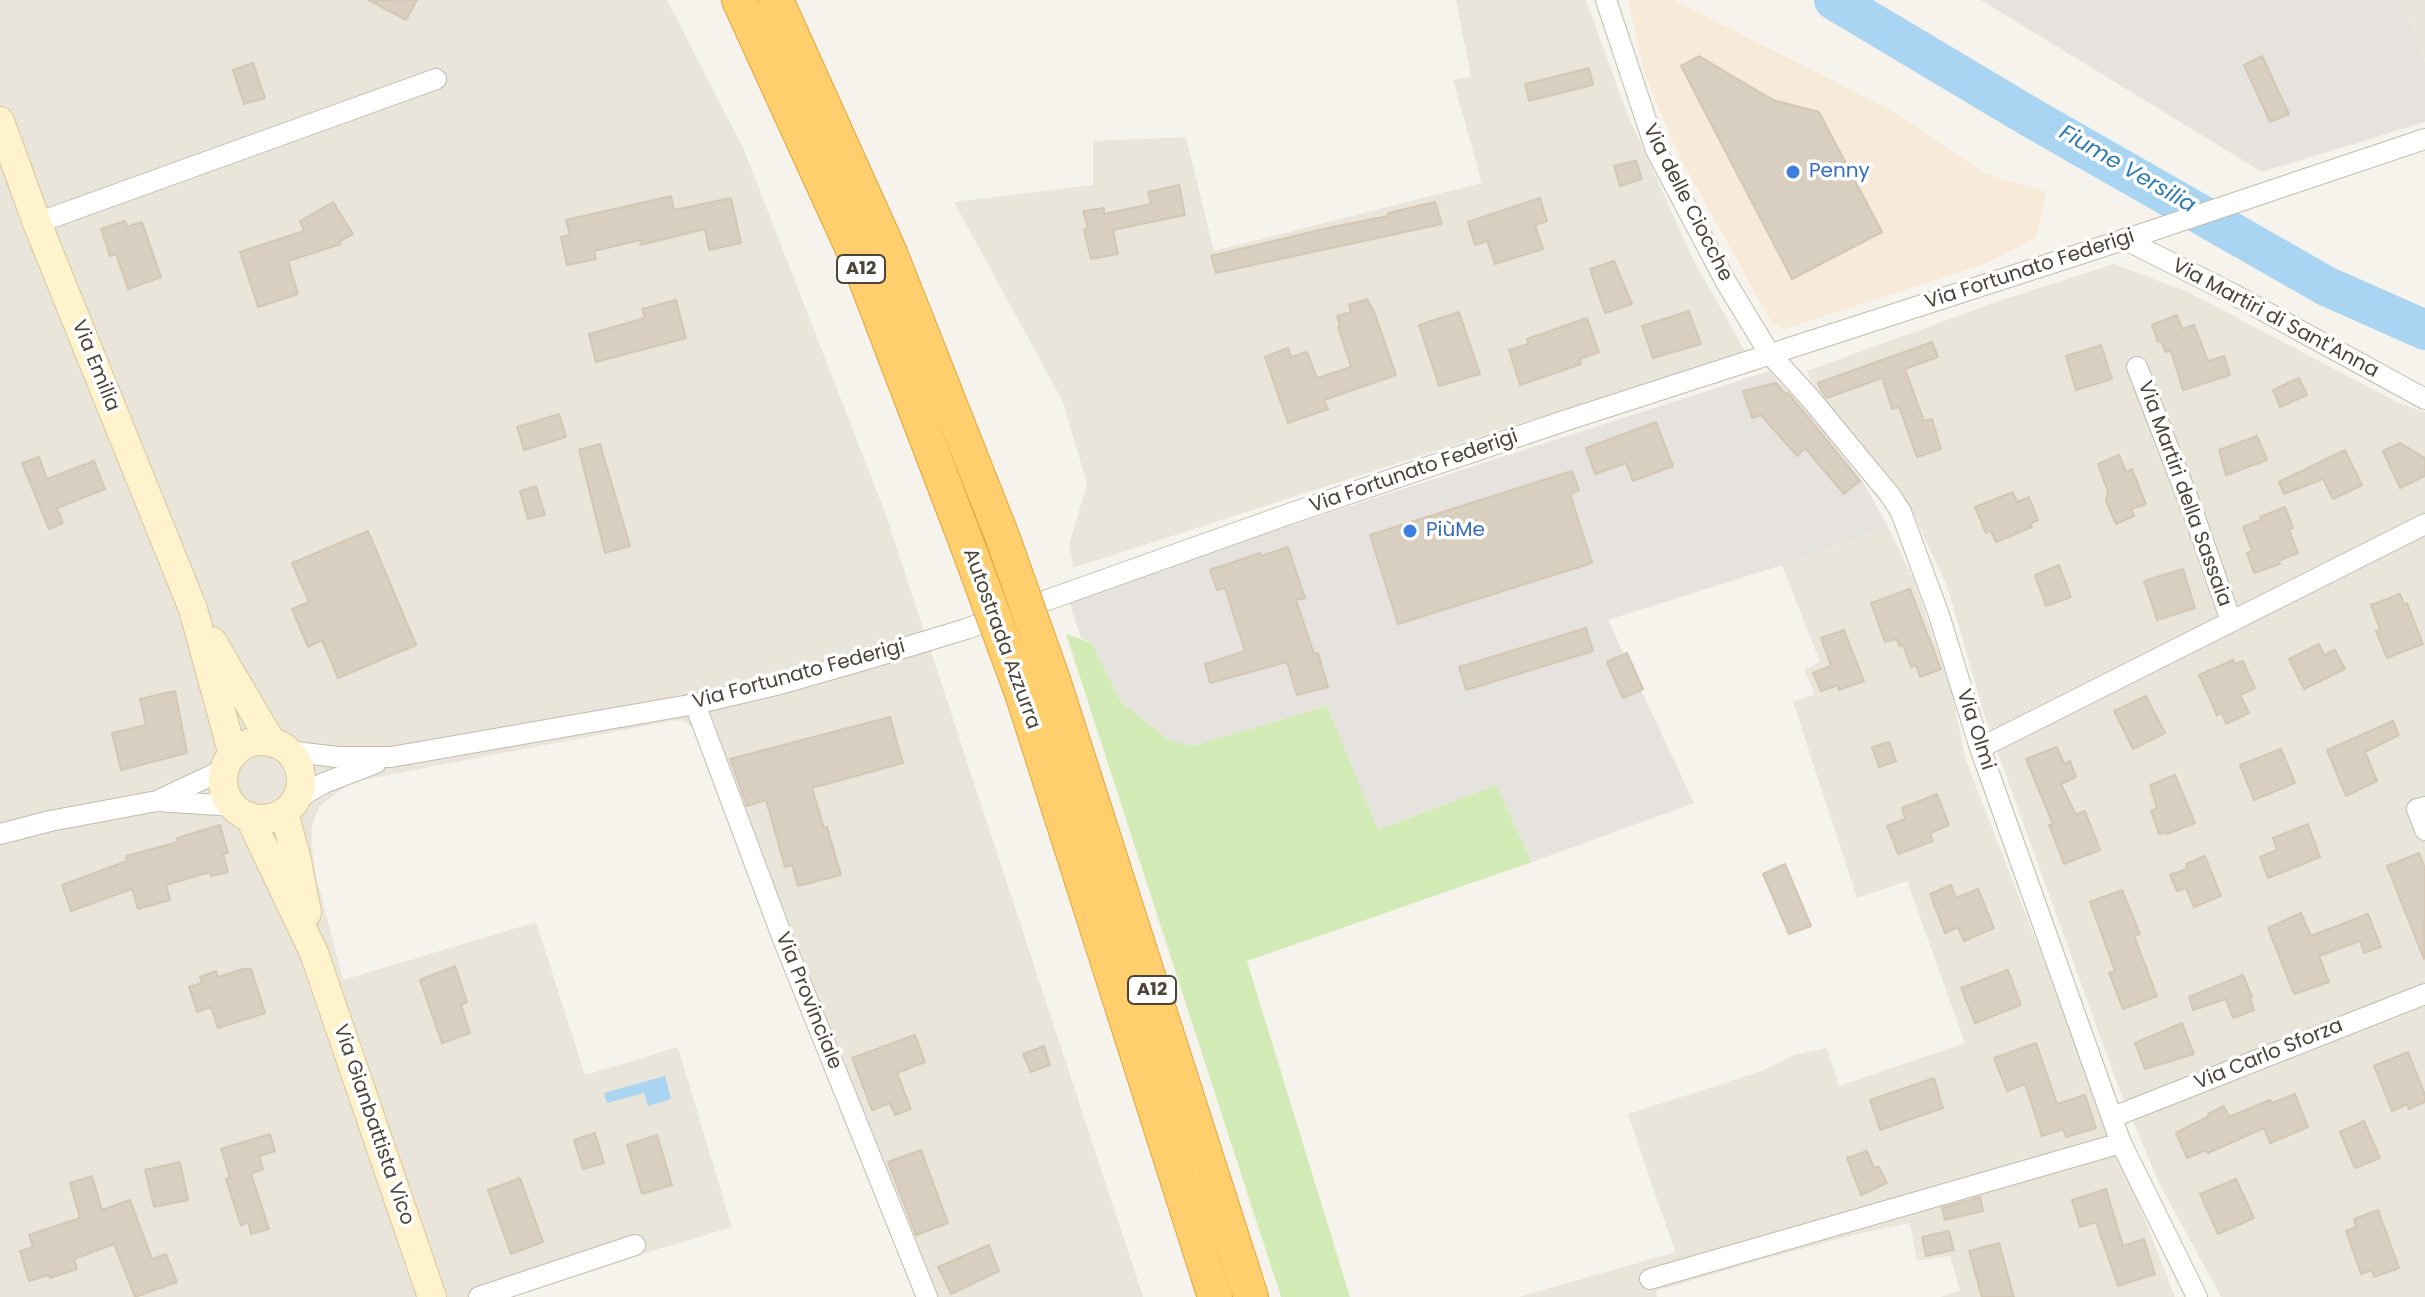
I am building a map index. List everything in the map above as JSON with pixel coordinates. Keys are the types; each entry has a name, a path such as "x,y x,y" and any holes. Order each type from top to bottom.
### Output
{"highway":[{"name":"Autostrada Azzurra","path":"739,0 861,267 1023,696 1215,1297"},
{"name":"Autostrada Azzurra","path":"776,0 890,253 1002,536 1054,683 1251,1297"}],"main road":[{"name":"Via Emilia","path":"0,121 37,223 193,609 229,762 226,793 241,811"},
{"name":"Via Emilia","path":"193,609 280,747 298,765 300,774 290,806"},
{"path":"229,762 239,749 255,742 280,747"},
{"path":"241,811 267,818 290,806"},
{"name":"Via Gianbattista Vico","path":"290,806 314,953"},
{"name":"Via Gianbattista Vico","path":"241,811 314,953 432,1297"}],"street":[{"name":"Via delle Ciocche","path":"1606,0 1656,150 1726,282 1769,353"},
{"path":"37,223 436,79"},
{"name":"Via Fortunato Federigi","path":"280,747 337,757 391,757 695,704 780,684 966,629 1286,515 1769,353 2154,230 2425,139"},
{"name":"Via Martiri di Sant'Anna","path":"2124,239 2233,294 2425,399"},
{"name":"Via Olmi","path":"1769,353 1810,398 1901,512 1939,615 1980,748 2121,1143 2197,1297"},
{"name":"Via Martiri della Sassaia","path":"2137,367 2231,621"},
{"name":"Via Martiri della Sassaia","path":"1980,748 2425,524"},
{"name":"Via Provinciale","path":"695,704 783,939 927,1297"},
{"name":"Via Fortunato Federigi","path":"290,806 324,783 391,757"},
{"path":"157,801 229,762"},
{"path":"0,834 50,821 157,801 241,811"},
{"path":"2425,807 2417,809 2425,830"},
{"name":"Via Carlo Sforza","path":"2113,1117 2425,994"},
{"path":"1650,1279 2121,1143"},
{"path":"479,1297 635,1245"}],"shaded area":[{"path":"0,0 667,0 744,150 886,515 1143,1297 920,1297 696,732 687,723 677,720 351,782 319,807 312,826 312,845 316,875 343,980 536,922 585,1075 678,1047 732,1227 499,1297 0,1297"},
{"path":"1456,0 1586,0 1627,113 1694,261 1745,351 1073,568 1069,545 1087,484 1063,402 954,202 1093,185 1093,141 1186,137 1214,251 1482,183 1453,80 1471,77"},
{"path":"1628,0 1674,0 1898,114 1984,173 2046,192 2037,237 1982,265 1784,329 1772,323 1677,152 1644,72"},
{"path":"1981,0 2402,0 2425,62 2425,122 2262,172"},
{"path":"2402,0 2425,0 2425,62"},
{"path":"2114,264 2188,292 2399,403 2425,412 2425,1297 2221,1297 2158,1181 2117,1083 1985,717 1947,586 1910,507 1815,392 1807,371 2002,300"},
{"path":"1769,371 1821,427 1863,482 1888,527 1782,565 1608,620 1694,803 1532,862 1496,785 1377,830 1327,706 1191,746 1169,740 1121,702 1092,643 1081,638 1068,597"},
{"path":"1888,527 1914,580 1952,693 1966,761 2175,1297 1940,1297 1960,1291 1950,1256 1917,1261 1910,1223 1761,1260 1656,1291 1657,1297 1519,1297 1675,1252 1628,1114 1759,1072 1797,1054 1827,1048 1839,1086 1965,1043 1907,881 1857,898 1793,702 1815,694 1804,670 1820,662 1782,565"}],"green space":[{"path":"1066,634 1092,643 1121,702 1169,740 1192,746 1327,706 1378,830 1496,785 1532,862 1247,961 1350,1297 1281,1297"}],"water":[{"path":"665,1076 671,1099 648,1106 644,1093 607,1103 604,1093"}],"building":[{"path":"369,0 417,0 406,20"},
{"name":"Penny","path":"1699,56 1773,100 1819,112 1882,232 1792,279 1681,66"},
{"path":"2262,56 2289,114 2270,122 2244,65"},
{"path":"253,63 265,98 244,104 233,70"},
{"path":"1589,68 1593,85 1529,101 1525,84"},
{"path":"1636,161 1642,179 1620,186 1614,166"},
{"path":"1179,185 1185,215 1113,230 1118,254 1091,259 1083,211 1104,208 1104,214 1151,204 1148,192"},
{"path":"671,196 674,210 731,198 741,243 709,250 705,229 641,245 640,240 594,251 596,259 567,265 561,237 570,235 566,220"},
{"path":"1540,198 1547,221 1535,225 1543,249 1495,264 1487,241 1475,245 1468,222"},
{"path":"333,202 353,234 340,241 341,244 288,261 298,294 258,307 240,252 304,231 300,221"},
{"path":"1435,202 1442,224 1216,273 1211,256 1388,216 1388,213"},
{"path":"125,221 127,227 142,222 161,277 128,289 116,254 110,256 101,229"},
{"path":"1614,261 1632,304 1605,313 1590,269"},
{"path":"1367,299 1396,375 1324,400 1328,409 1288,423 1265,357 1288,348 1291,357 1307,352 1317,378 1351,367 1337,316 1351,312 1349,305"},
{"path":"676,300 686,338 596,362 589,334 645,318 642,309"},
{"path":"1689,311 1701,344 1653,358 1642,326"},
{"path":"1459,312 1480,374 1439,386 1419,325"},
{"path":"2177,315 2182,329 2194,325 2208,361 2224,356 2230,375 2183,390 2171,351 2166,352 2161,341 2158,342 2152,325"},
{"path":"1587,318 1599,352 1580,359 1581,364 1520,385 1509,350 1528,344 1527,339"},
{"path":"1932,342 1938,357 1905,369 1924,421 1932,419 1941,449 1917,457 1899,407 1892,409 1882,378 1827,398 1818,383"},
{"path":"2101,345 2112,379 2076,390 2066,356"},
{"path":"2299,378 2307,395 2280,407 2273,390"},
{"path":"1776,383 1785,394 1788,393 1860,481 1844,494 1805,448 1797,456 1761,415 1752,418 1743,391"},
{"path":"559,414 566,437 524,450 517,427"},
{"path":"1656,422 1673,466 1633,481 1626,463 1595,474 1586,448"},
{"path":"2257,436 2267,460 2226,475 2219,450"},
{"path":"2400,443 2425,458 2425,476 2400,488 2383,451"},
{"path":"600,444 630,546 605,553 579,450"},
{"path":"2345,450 2362,485 2333,499 2323,479 2284,494 2279,482"},
{"path":"2119,455 2126,472 2132,469 2146,504 2131,509 2134,516 2116,524 2106,501 2108,492 2098,464"},
{"path":"39,457 47,479 94,461 105,489 57,508 63,523 49,529 22,463"},
{"path":"1572,471 1579,490 1570,494 1592,563 1398,624 1370,535"},
{"path":"536,486 545,515 528,519 520,491"},
{"path":"2013,492 2017,502 2029,497 2038,520 2030,524 2032,527 1996,542 1991,531 1986,533 1975,507"},
{"path":"2285,507 2293,528 2289,530 2298,553 2278,561 2280,564 2254,573 2247,553 2252,551 2243,527"},
{"path":"368,531 416,645 338,678 322,640 308,647 292,609 309,602 292,563"},
{"path":"1288,547 1305,598 1296,600 1328,687 1297,695 1287,662 1210,683 1205,664 1245,651 1225,588 1217,590 1210,570"},
{"path":"2059,565 2071,597 2046,606 2035,575"},
{"path":"2183,569 2195,608 2157,620 2144,581"},
{"path":"1910,589 1941,669 1920,677 1916,665 1911,667 1903,645 1899,646 1897,639 1885,642 1871,603"},
{"path":"2400,594 2404,604 2407,603 2423,644 2387,658 2376,631 2380,629 2371,605"},
{"path":"1586,628 1593,651 1466,690 1459,667"},
{"path":"1844,630 1864,681 1839,690 1838,685 1821,691 1813,673 1831,666 1821,638"},
{"path":"2319,644 2324,655 2335,650 2345,669 2304,689 2289,659"},
{"path":"1627,653 1643,689 1623,698 1607,662"},
{"path":"2233,660 2235,664 2243,661 2255,688 2240,695 2249,713 2226,724 2222,713 2217,715 2199,675"},
{"path":"175,691 187,753 121,770 112,733 146,725 140,699"},
{"path":"2146,696 2165,733 2133,749 2114,711"},
{"path":"890,717 903,763 812,788 841,875 798,886 792,865 785,867 766,800 747,806 730,759"},
{"path":"2393,721 2399,735 2365,752 2377,781 2346,796 2327,750"},
{"path":"1889,742 1896,761 1879,767 1872,747"},
{"path":"2057,747 2064,764 2070,761 2076,777 2061,784 2076,815 2085,811 2100,850 2064,864 2049,825 2053,824 2026,759"},
{"path":"2281,749 2295,783 2254,800 2240,765"},
{"path":"2175,775 2195,823 2159,834 2151,811 2157,808 2150,785"},
{"path":"1937,794 1949,825 1930,833 1933,841 1898,854 1887,826 1905,819 1902,808"},
{"path":"2308,824 2320,857 2268,878 2260,857 2277,850 2273,838"},
{"path":"220,825 228,853 223,854 228,872 211,876 210,872 166,885 170,900 138,909 132,889 71,911 62,885 127,861 126,856 178,842 177,838"},
{"path":"2419,853 2425,868 2424,959 2387,866"},
{"path":"2205,856 2221,896 2194,907 2186,888 2177,891 2170,875 2187,869 2186,864"},
{"path":"1785,864 1811,926 1789,934 1763,874"},
{"path":"1951,885 1956,898 1978,889 1994,928 1964,941 1958,927 1945,933 1930,894"},
{"path":"2122,890 2140,934 2134,936 2157,996 2123,1009 2109,973 2115,971 2090,902"},
{"path":"2301,913 2311,936 2368,914 2381,947 2364,953 2360,941 2319,956 2329,982 2294,994 2268,928"},
{"path":"455,966 467,1002 461,1005 470,1033 442,1043 420,980"},
{"path":"251,969 265,1013 218,1028 211,1007 197,1012 189,987 202,983 200,977 216,971 218,977"},
{"path":"2008,970 2021,1005 1975,1023 1961,988"},
{"path":"2243,975 2254,1010 2233,1018 2226,999 2193,1010 2189,997"},
{"path":"2182,1023 2194,1054 2145,1069 2135,1043"},
{"path":"915,1035 925,1062 897,1073 911,1109 895,1115 890,1103 872,1110 852,1058"},
{"path":"2036,1043 2057,1104 2085,1095 2096,1128 2066,1137 2063,1129 2042,1136 2025,1084 2007,1091 1994,1058"},
{"path":"1044,1046 1050,1065 1031,1072 1023,1054"},
{"path":"2408,1052 2425,1102 2409,1109 2407,1104 2392,1111 2374,1066"},
{"path":"1934,1078 1943,1108 1880,1130 1870,1100"},
{"path":"2295,1094 2308,1127 2270,1143 2264,1128 2208,1153 2206,1150 2187,1158 2176,1133 2208,1114 2224,1106 2229,1117 2270,1100 2272,1103"},
{"path":"2364,1121 2380,1158 2355,1168 2340,1132"},
{"path":"595,1133 604,1163 583,1169 574,1140"},
{"path":"270,1134 275,1151 259,1156 263,1169 251,1174 269,1229 251,1234 248,1222 241,1226 226,1179 230,1177 221,1149"},
{"path":"657,1135 672,1185 642,1194 627,1145"},
{"path":"921,1150 948,1223 916,1235 888,1162"},
{"path":"1867,1151 1874,1168 1879,1167 1887,1183 1861,1195 1847,1158"},
{"path":"180,1162 188,1200 154,1207 145,1170"},
{"path":"92,1176 102,1210 130,1200 152,1259 166,1254 177,1282 135,1297 114,1244 74,1259 77,1269 29,1281 20,1251 33,1247 29,1235 80,1218 70,1183"},
{"path":"520,1178 543,1242 511,1254 488,1190"},
{"path":"2236,1179 2254,1218 2218,1234 2200,1194"},
{"path":"2106,1189 2123,1246 2144,1239 2155,1274 2118,1286 2096,1222 2080,1227 2072,1200"},
{"path":"1980,1197 1983,1211 1945,1220 1942,1208"},
{"path":"2378,1210 2399,1268 2374,1277 2372,1270 2361,1274 2346,1231 2356,1227 2354,1219"},
{"path":"1949,1231 1954,1250 1926,1256 1922,1237"},
{"path":"1999,1243 2014,1297 1982,1297 1969,1251"},
{"path":"989,1245 999,1271 951,1294 938,1267"}],"waterway":[{"name":"Fiume Versilia","path":"1834,0 2030,117 2326,286 2425,330"}],"place":[{"name":"Penny","path":"1793,172"},
{"name":"PiùMe","path":"1410,531"}]}
